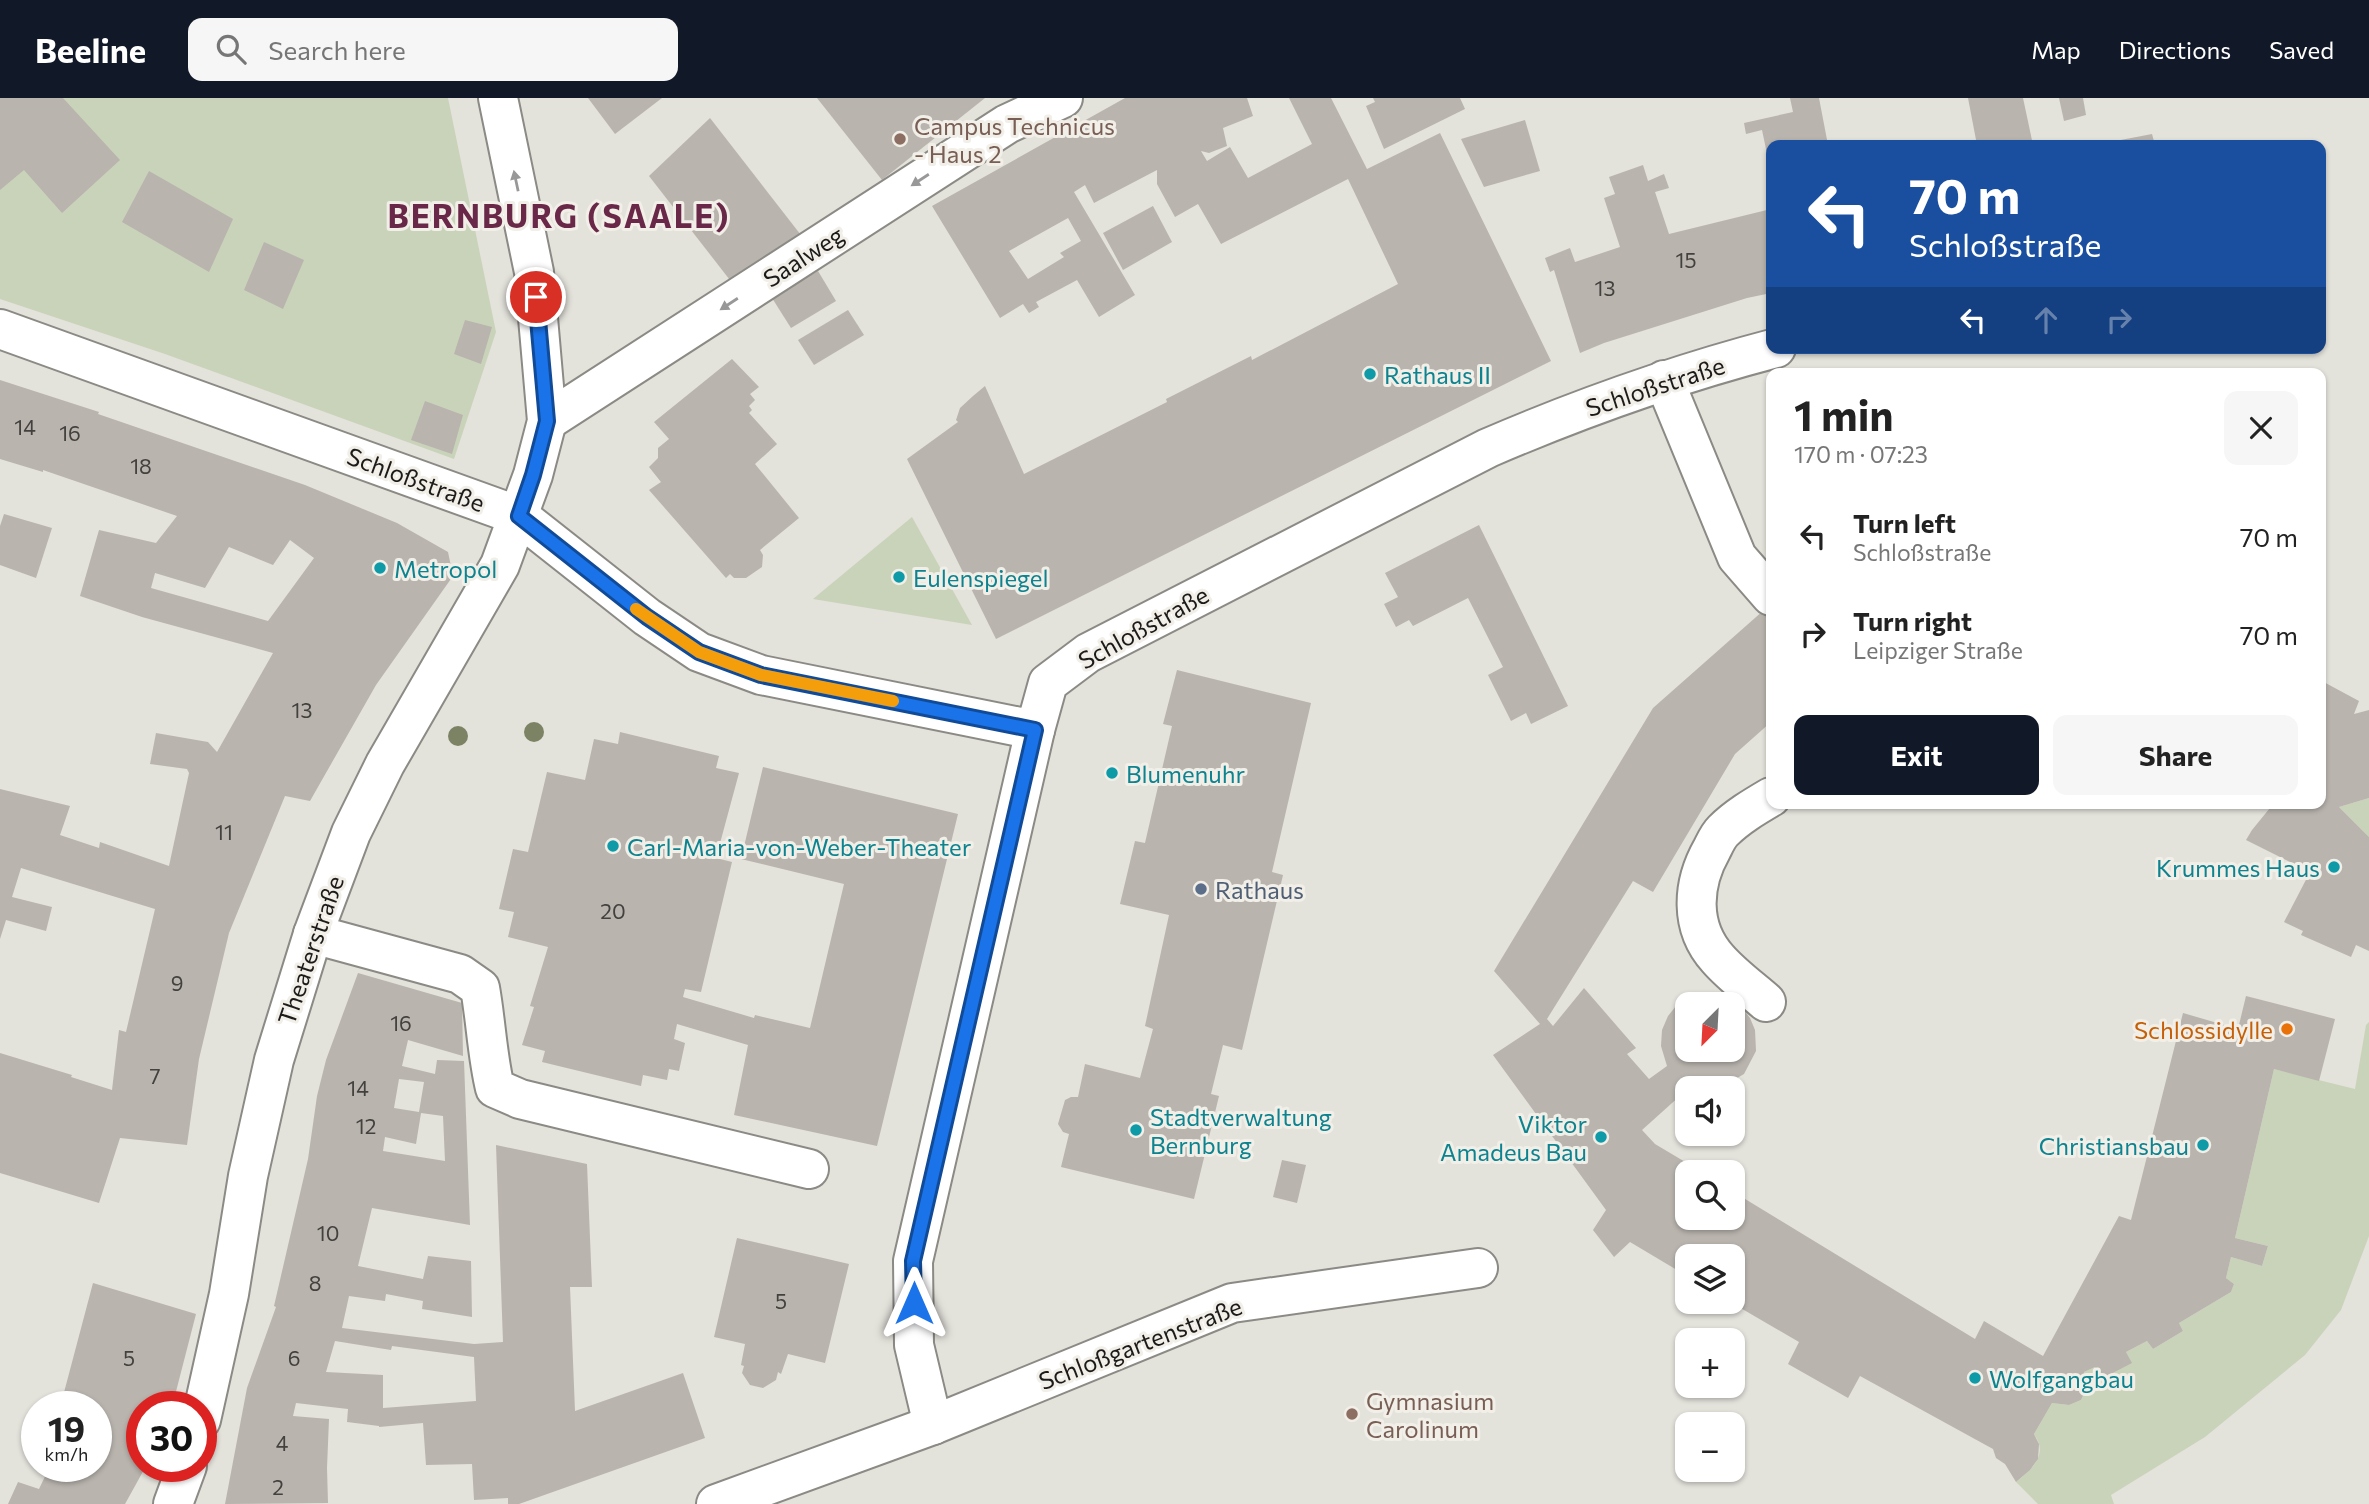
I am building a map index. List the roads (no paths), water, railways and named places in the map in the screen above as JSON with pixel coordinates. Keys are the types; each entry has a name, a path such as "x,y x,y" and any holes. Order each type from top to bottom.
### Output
{"street":[{"name":"Theaterstraße","path":"207,1391 229,1294 248,1176 274,1060 313,933 351,834 374,787 494,577 533,475 547,421 534,272 498,98"},
{"name":"Saalweg","path":"547,421 1007,124 1063,98"},
{"name":"Schloßstraße","path":"0,329 519,516 647,617 699,652 761,675 1035,730 1048,683 1088,653 1488,448 1551,421 1664,380 1766,351"},
{"path":"1664,380 1737,557 1766,590"},
{"path":"933,1425 914,1345 913,1261 1035,730"},
{"path":"1766,800 1741,815 1721,833 1706,859 1697,889 1695,909 1701,930 1717,958 1766,1002"},
{"path":"313,933 460,974 480,988 495,1088 520,1099 809,1169"},
{"name":"Schloßgartenstraße","path":"716,1504 933,1425 1233,1303 1478,1268"},
{"path":"173,1504 181,1482"}],"place":[{"name":"Campus Technicus - Haus 2","path":"900,139"},
{"name":"Rathaus II","path":"1370,374"},
{"name":"Metropol","path":"380,568"},
{"name":"Eulenspiegel","path":"899,577"},
{"name":"Blumenuhr","path":"1112,773"},
{"name":"Carl-Maria-von-Weber-Theater","path":"613,846"},
{"name":"Krummes Haus","path":"2334,867"},
{"name":"Rathaus","path":"1201,889"},
{"name":"Schlossidylle","path":"2287,1029"},
{"name":"Stadtverwaltung Bernburg","path":"1136,1130"},
{"name":"Viktor Amadeus Bau","path":"1601,1137"},
{"name":"Christiansbau","path":"2203,1145"},
{"name":"Wolfgangbau","path":"1975,1378"},
{"name":"Gymnasium Carolinum","path":"1352,1414"}],"district":[{"name":"BERNBURG (SAALE)","path":"559,215"}]}
